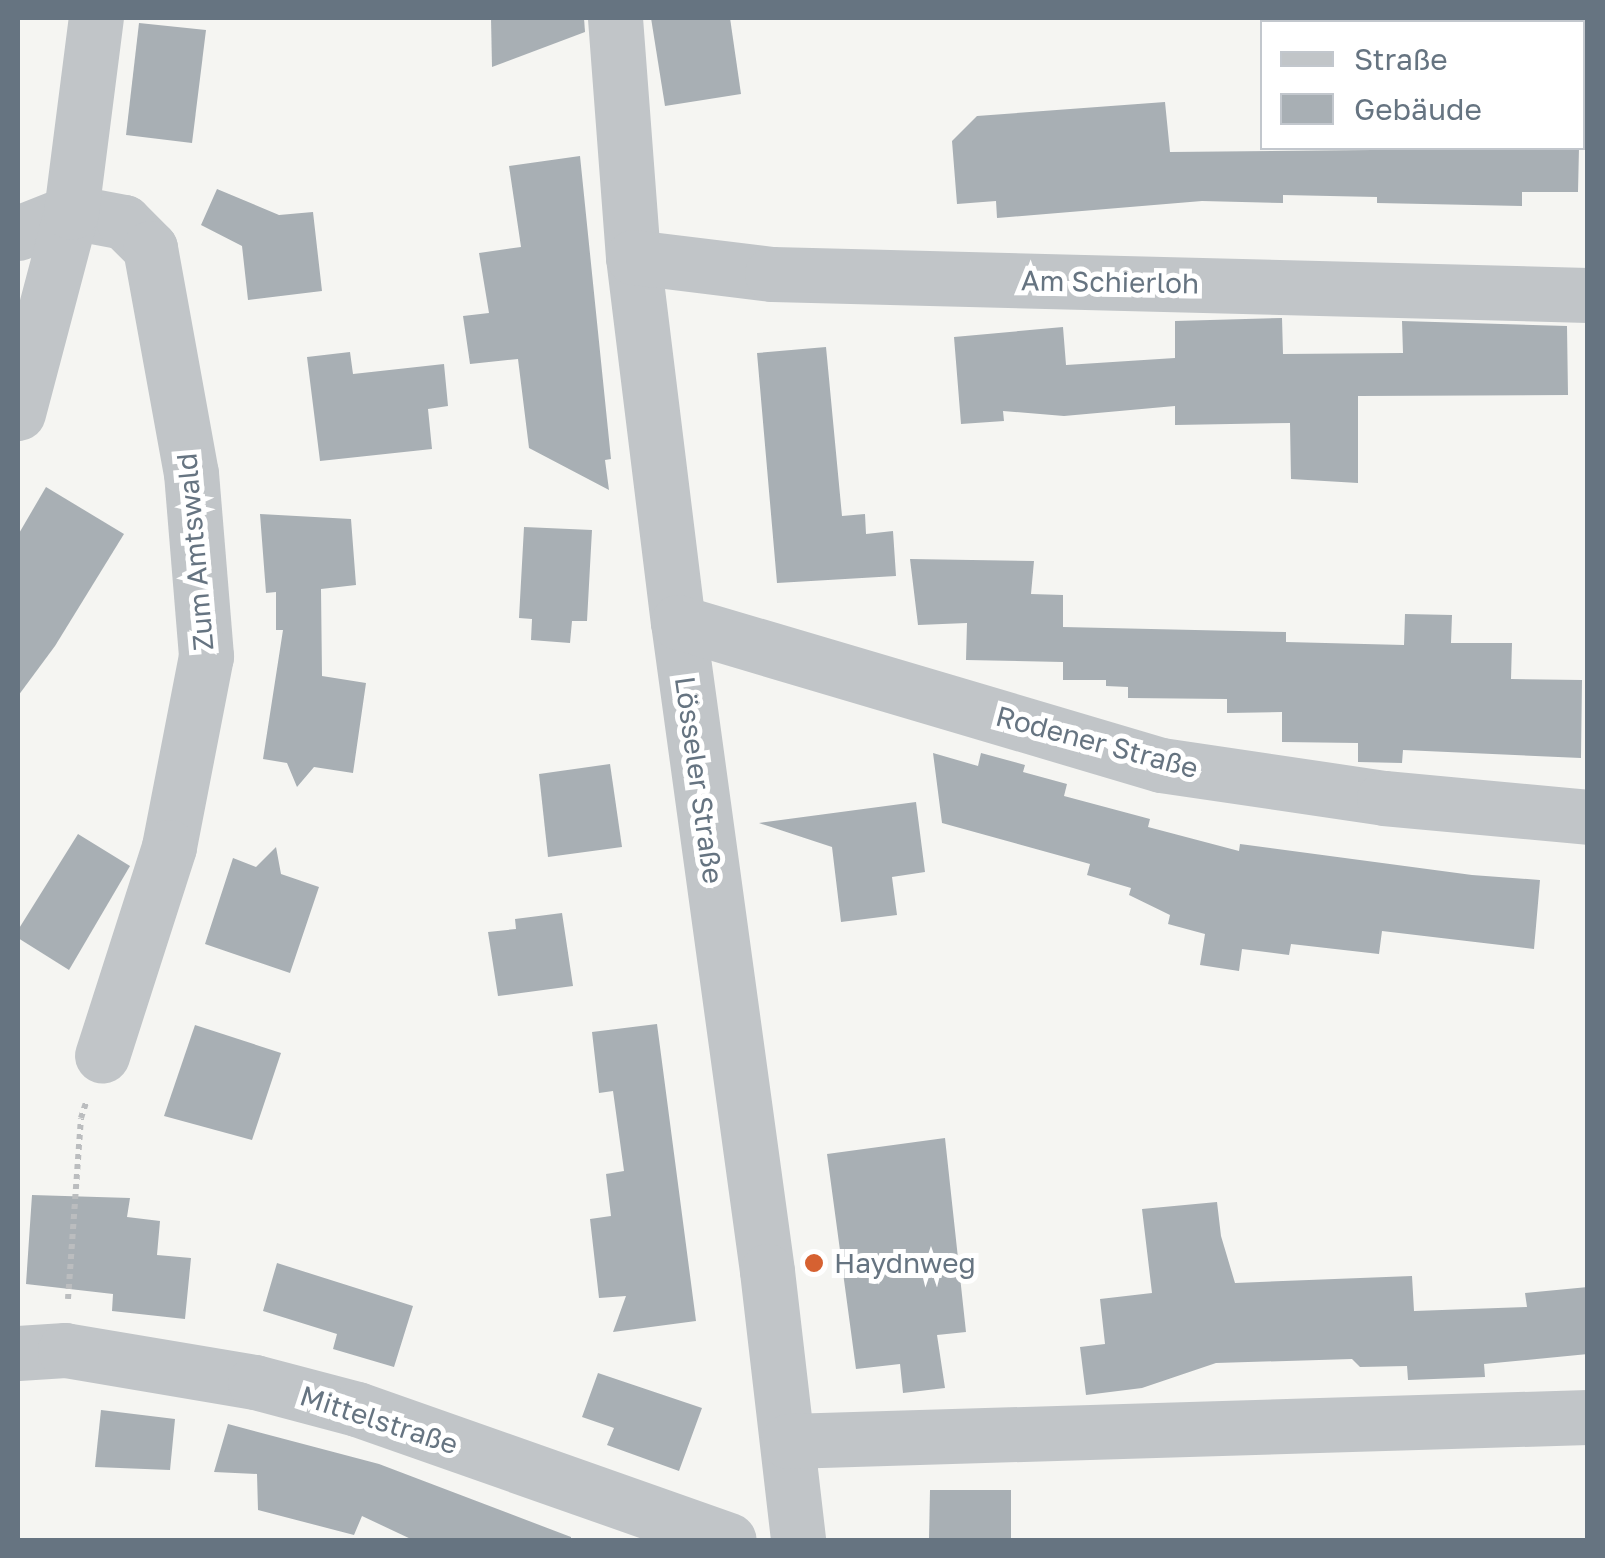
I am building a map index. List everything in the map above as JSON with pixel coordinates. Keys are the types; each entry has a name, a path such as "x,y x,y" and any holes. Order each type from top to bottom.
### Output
{"street":[{"path":"18,413 71,212 96,18"},
{"name":"Lösseler Straße","path":"616,18 633,257 798,1540"},
{"path":"18,234 71,212"},
{"name":"Zum Amtswald","path":"71,212 124,222 150,248 192,473 206,656 169,847 102,1056"},
{"name":"Am Schierloh","path":"633,257 772,274 1588,294"},
{"name":"Rodener Straße","path":"678,622 1161,765 1384,798 1588,817"},
{"name":"Mittelstraße","path":"41,1351 255,1382 357,1409 729,1540"},
{"path":"788,1441 1588,1417"}],"path":[{"path":"41,1351 81,1118 102,1056"}],"building":[{"path":"491,18 584,18 585,32 492,67"},
{"path":"651,18 730,18 741,94 665,106"},
{"path":"139,23 206,30 192,143 126,135"},
{"path":"1165,102 1170,152 1579,150 1578,192 1522,192 1522,206 1377,203 1377,197 1283,195 1283,203 1202,201 997,218 996,201 957,204 952,141 977,116"},
{"path":"580,156 611,459 605,460 609,490 529,448 518,359 470,364 463,316 489,313 479,253 521,247 509,166"},
{"path":"217,189 279,215 313,212 322,291 248,300 242,246 201,225"},
{"path":"1282,318 1283,354 1403,353 1402,321 1567,326 1568,395 1358,396 1358,483 1291,479 1290,423 1175,425 1175,406 1064,416 1003,411 1004,421 961,424 954,337 1063,327 1066,365 1175,358 1175,321"},
{"path":"826,347 842,516 865,514 866,534 893,531 896,576 777,583 757,353"},
{"path":"350,352 353,374 444,364 448,406 428,409 432,449 320,461 307,357"},
{"path":"46,487 124,534 55,646 18,696 18,535"},
{"path":"260,514 351,519 356,585 321,589 322,676 366,683 353,773 314,767 297,787 287,763 263,759 283,630 276,630 276,592 266,593"},
{"path":"524,527 592,530 587,621 572,621 570,643 531,640 532,619 519,618"},
{"path":"910,559 1034,561 1031,594 1063,595 1063,627 1286,632 1286,642 1404,645 1405,614 1452,615 1451,643 1512,643 1511,679 1582,680 1581,758 1403,750 1402,763 1358,762 1358,743 1282,742 1282,712 1227,713 1227,699 1128,698 1128,687 1106,686 1106,680 1063,680 1063,662 966,660 967,623 918,625"},
{"path":"933,753 978,766 981,753 1025,765 1023,772 1067,784 1064,796 1150,819 1148,827 1239,851 1240,844 1472,875 1540,880 1534,949 1382,931 1379,954 1291,944 1289,955 1242,949 1239,971 1200,965 1205,934 1168,924 1170,915 1129,895 1131,888 1087,875 1090,864 942,823"},
{"path":"610,764 622,847 548,857 539,774"},
{"path":"916,802 925,872 892,877 897,915 841,922 832,847 759,823"},
{"path":"78,834 130,866 69,970 18,938 18,930"},
{"path":"276,847 281,874 319,887 290,973 205,944 233,858 256,867"},
{"path":"562,913 573,986 498,996 488,932 516,929 515,919"},
{"path":"657,1024 696,1321 613,1332 626,1296 599,1298 590,1219 611,1216 606,1174 624,1171 613,1091 599,1093 592,1032"},
{"path":"195,1025 281,1053 252,1140 164,1116"},
{"path":"945,1138 966,1332 937,1335 945,1388 903,1393 900,1364 856,1369 827,1154"},
{"path":"32,1195 130,1198 127,1217 160,1221 157,1255 191,1258 185,1319 112,1311 113,1294 26,1284"},
{"path":"1217,1202 1221,1236 1235,1283 1412,1276 1414,1311 1527,1307 1525,1293 1588,1287 1588,1354 1484,1364 1485,1377 1408,1380 1407,1366 1360,1367 1352,1359 1216,1363 1142,1388 1086,1395 1080,1347 1105,1344 1100,1299 1152,1293 1142,1209"},
{"path":"277,1263 413,1306 394,1367 333,1349 337,1334 263,1311"},
{"path":"598,1373 702,1408 679,1471 607,1445 614,1428 582,1417"},
{"path":"101,1410 175,1419 170,1470 95,1467"},
{"path":"228,1424 379,1464 571,1540 413,1540 362,1516 354,1535 258,1510 257,1474 214,1472"},
{"path":"930,1490 1011,1490 1011,1540 929,1540"}],"place":[{"name":"Haydnweg","path":"814,1263"}]}
